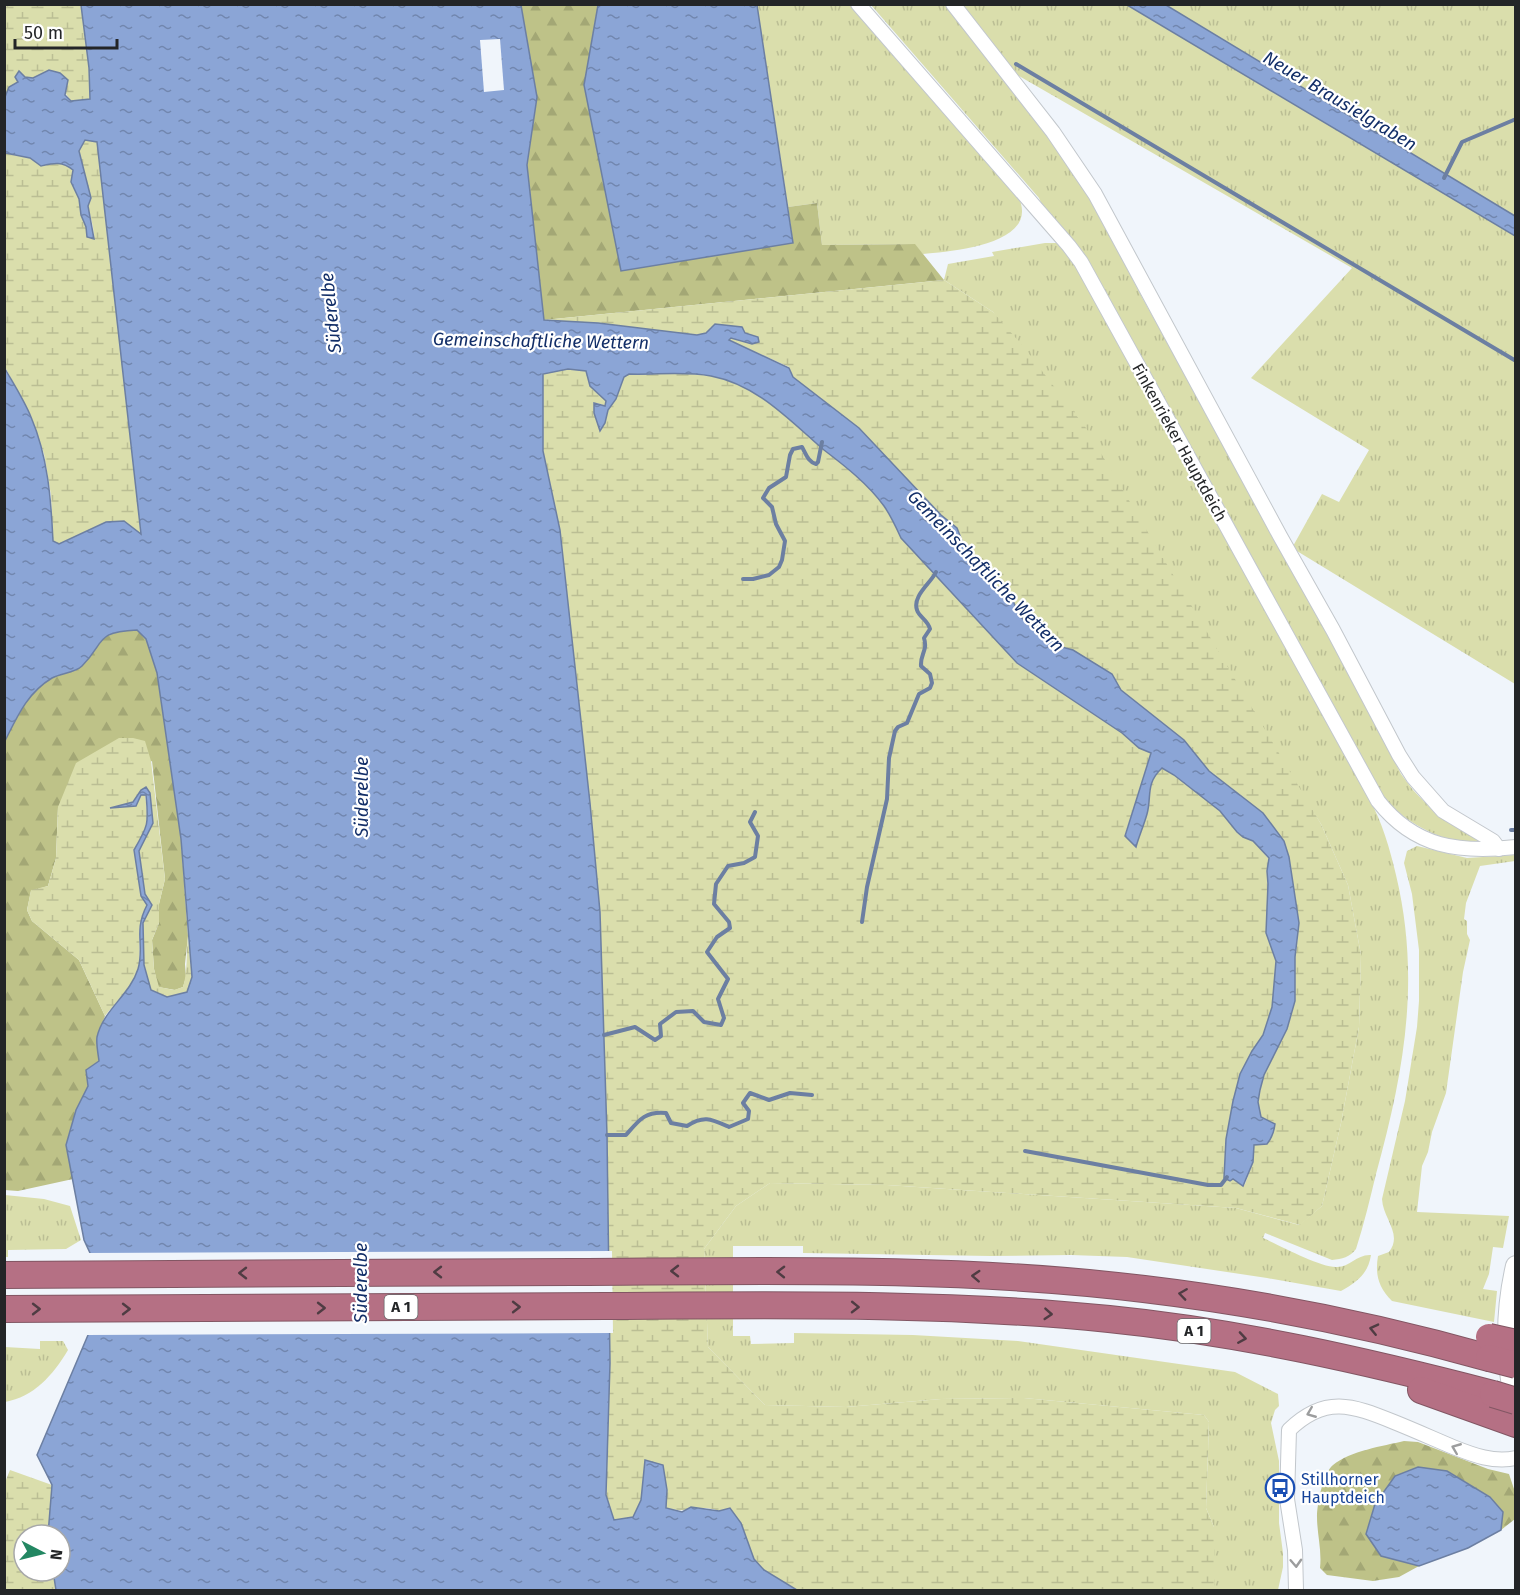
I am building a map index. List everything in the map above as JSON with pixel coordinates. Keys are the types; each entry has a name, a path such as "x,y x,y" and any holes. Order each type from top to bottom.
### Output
{"highway":[{"name":"A 1","path":"4,1275 733,1271 932,1274 1034,1279 1141,1288 1248,1303 1432,1342 1489,1347 1515,1365"},
{"name":"A 1","path":"4,1310 734,1305 990,1310 1113,1319 1243,1338 1330,1354 1395,1369 1507,1409"},
{"path":"1489,1347 1515,1343"}],"main road":[{"path":"1507,1409 1510,1377 1509,1311 1515,1266"}],"street":[{"name":"Finkenrieker Hauptdeich","path":"858,4 1081,262 1378,801 1404,827 1425,839 1458,848 1480,850 1515,847"},
{"path":"953,4 1053,132 1095,194 1333,630 1393,745 1413,777 1443,811 1492,841 1499,849"},
{"path":"1296,1590 1295,1550 1289,1521 1288,1430 1302,1416 1330,1407 1350,1407 1374,1414 1469,1454 1498,1460 1515,1458"}],"green space":[{"path":"598,4 584,85 793,242 788,207 817,203 822,245 915,244 944,280 544,320 527,165 537,97 521,5"},
{"path":"5,5 81,5 89,68 90,99 71,101 49,70 33,78 25,77 20,72 18,82 9,87 5,97"},
{"path":"757,5 851,5 1018,196 1022,212 1018,225 1006,235 991,242 937,253 923,254 914,244 822,245 817,203 788,207"},
{"path":"871,5 948,5 1051,137 1094,204 1148,308 1366,704 1401,774 1438,816 1480,839 1480,842 1454,840 1429,832 1407,819 1387,802 1039,198"},
{"path":"953,5 1127,5 1515,236 1515,684 1292,548 1322,494 1339,502 1369,450 1251,378 1352,268 1000,65"},
{"path":"1166,5 1515,5 1515,216"},
{"path":"85,140 97,141 141,535 124,521 106,522 59,544 53,541 51,495 44,454 31,416 5,367 4,153 30,158 41,166 54,163 74,170 71,182 79,199 87,236 94,239 88,206 91,198 79,151"},
{"path":"1045,243 1061,245 1088,285 1369,798 1388,846 1403,914 1407,952 1406,1026 1386,1136 1356,1249 1346,1257 1332,1260 1265,1233 1263,1238 1330,1266 1346,1265 1366,1255 1371,1255 1370,1262 1361,1277 1341,1291 1127,1257 803,1253 803,1246 733,1246 733,1336 750,1336 751,1344 794,1343 794,1333 913,1335 1018,1341 1235,1372 1278,1394 1279,1406 1275,1410 1271,1423 1279,1461 1279,1523 1283,1553 1283,1567 1278,1590 1214,1590 1214,1527 1206,1508 1209,1422 1204,1415 1024,1398 941,1399 846,1407 765,1405 708,1347 704,1249 736,1206 770,1183 887,1185 1236,1208 1299,1225 1322,1206 1341,1123 1359,1027 1361,955 1348,885 1321,824 993,312 944,280 948,264 994,256 992,252"},
{"path":"944,280 993,312 1022,345 1086,428 1321,824 1348,885 1361,955 1359,1027 1341,1123 1322,1206 1300,1225 1236,1208 887,1185 770,1183 736,1206 704,1249 708,1347 765,1405 846,1407 941,1399 1024,1398 1204,1415 1209,1422 1206,1508 1214,1527 1214,1590 797,1590 764,1570 754,1559 741,1523 710,1508 682,1510 666,1508 667,1490 645,1461 641,1500 633,1517 614,1520 606,1495 610,1363 607,1135 600,912 560,530 543,451 543,374 568,369 586,371 590,386 606,401 606,406 597,403 600,430 624,377 629,374 680,373 711,376 744,387 758,396 786,416 871,490 887,510 901,538 1017,663 1122,733 1139,748 1151,753 1125,835 1149,801 1151,783 1162,768 1220,811 1243,837 1253,841 1269,859 1266,933 1276,961 1272,1007 1263,1035 1240,1074 1233,1101 1226,1139 1224,1178 1233,1179 1243,1186 1253,1162 1254,1145 1264,1145 1265,1119 1261,1117 1258,1102 1264,1075 1287,1029 1295,1001 1295,957 1298,936 1263,813 1209,771 1184,740 1121,690 1112,674 1073,651 1054,645 1050,632 1040,622 1031,627 1019,615 1008,589 992,586 966,551 957,528 941,515 859,428 793,377 789,367 729,340 731,338 744,342 755,336 711,327 706,333 697,335 598,323 544,320"},
{"path":"137,630 146,639 157,673 181,839 188,936 186,977 183,987 175,990 158,987 154,969 152,940 159,923 159,904 165,879 152,761 58,807 56,858 48,886 31,891 27,910 32,921 79,960 105,1016 97,1038 99,1061 86,1070 88,1086 76,1110 66,1145 73,1179 18,1191 4,1190 4,741 23,706 43,684 56,676 72,672 82,666 107,636"},
{"path":"119,738 145,741 151,761 165,879 159,904 159,923 152,940 154,969 159,987 174,990 183,987 188,936 192,977 187,992 167,997 151,990 144,965 143,923 152,905 145,895 148,905 141,921 137,972 130,986 105,1016 79,960 32,921 27,910 31,890 48,886 56,858 58,807 76,763","holes":["141,790 150,793 153,823 139,851 145,892 134,850 147,824 145,795 141,794 135,806 115,807 133,802"]},
{"path":"1417,846 1467,858 1515,855 1515,861 1480,866 1466,903 1464,919 1467,921 1467,934 1470,940 1463,972 1446,1093 1422,1166 1417,1212 1509,1216 1503,1248 1493,1247 1489,1274 1483,1289 1497,1291 1494,1322 1392,1301 1383,1291 1377,1274 1378,1256 1389,1252 1394,1239 1382,1199 1405,1101 1417,1027 1419,950 1412,894 1404,863 1407,851"},
{"path":"5,1195 44,1199 70,1206 81,1240 66,1249 8,1250 8,1257 5,1257"},
{"path":"40,1341 63,1341 68,1350 42,1384 25,1395 5,1402 5,1347 40,1349"},
{"path":"1404,1441 1418,1442 1488,1469 1509,1474 1515,1492 1515,1519 1501,1530 1503,1512 1490,1497 1447,1471 1382,1556 1419,1566 1399,1577 1373,1581 1327,1575 1320,1568 1317,1517 1321,1489 1329,1469 1348,1456"},
{"path":"10,1470 52,1485 49,1523 12,1523 12,1583 55,1583 56,1590 5,1590 4,1485"}],"water":[{"path":"81,5 521,5 537,97 527,165 544,320 598,323 697,335 706,333 715,324 742,327 745,333 758,337 759,342 752,344 731,338 729,340 789,368 793,377 859,428 941,515 957,528 966,551 992,586 1008,589 1019,615 1031,627 1040,622 1050,632 1054,645 1073,650 1112,674 1121,690 1184,740 1209,771 1263,813 1284,841 1289,857 1299,923 1295,957 1295,1001 1287,1029 1264,1075 1260,1090 1258,1102 1261,1117 1275,1124 1273,1132 1267,1144 1254,1145 1253,1162 1243,1186 1233,1179 1230,1181 1224,1178 1226,1139 1240,1074 1263,1035 1272,1007 1276,961 1266,933 1269,858 1253,841 1237,832 1220,811 1162,768 1151,785 1147,814 1136,847 1125,836 1151,753 1139,748 1122,733 1017,663 901,538 887,510 871,490 786,416 758,396 744,387 711,376 680,373 629,374 624,377 600,431 594,413 594,403 605,406 606,401 590,386 586,371 568,369 543,374 543,451 560,530 600,912 607,1135 610,1363 606,1495 614,1520 633,1517 641,1500 645,1460 663,1465 667,1490 666,1508 682,1512 691,1507 719,1511 730,1508 741,1523 754,1559 764,1570 797,1590 56,1590 55,1583 72,1583 72,1523 49,1523 52,1485 37,1455 88,1335 96,1300 90,1253 84,1240 66,1145 76,1110 88,1086 86,1070 99,1061 97,1037 100,1027 110,1010 129,987 138,969 141,923 147,905 141,896 134,850 146,824 146,795 141,795 136,806 110,808 133,802 141,790 146,787 150,793 153,823 139,851 145,894 152,905 143,923 144,965 151,990 167,997 187,992 192,977 181,839 157,673 146,639 137,630 107,636 82,666 72,672 52,678 29,698 5,741 4,367 22,398 37,432 50,494 53,541 59,544 106,522 124,521 141,534 97,142 85,140 79,151 91,198 88,206 94,239 87,237 79,199 71,182 73,170 58,163 41,166 30,158 5,153 5,97 9,87 18,82 15,77 19,71 25,77 33,78 49,70 60,73 68,80 65,95 71,101 90,99 89,68"},
{"path":"598,5 757,5 793,243 621,271 584,85"},
{"path":"1127,5 1166,5 1515,216 1515,236"},
{"path":"1418,1467 1447,1471 1490,1497 1503,1512 1501,1530 1468,1548 1419,1566 1381,1556 1366,1534 1375,1504 1395,1476"}],"pier":[{"path":"500,39 504,90 484,92 480,40"},
{"path":"612,1251 613,1333 85,1335 93,1299 87,1253"}],"waterway":[{"path":"1016,64 1516,361"},
{"path":"1444,178 1462,142 1516,119"},
{"path":"743,579 769,575 779,567 785,541 776,524 772,507 763,498 769,488 786,477 793,449 802,447 809,460 816,464 822,442"},
{"path":"862,922 867,887 887,799 889,758 895,731 907,723 919,694 930,688 932,683 930,674 921,666 925,646 924,638 930,629 916,605 919,595 936,572"},
{"path":"604,1035 635,1027 655,1040 661,1036 660,1024 676,1012 693,1011 704,1022 721,1025 724,1018 718,999 728,979 707,952 717,937 730,928 729,922 714,904 716,884 728,866 744,863 755,857 758,836 750,822 755,812"},
{"path":"1511,830 1516,830"},
{"path":"607,1135 626,1135 643,1118 653,1113 666,1113 671,1123 687,1126 698,1120 708,1119 729,1127 748,1119 749,1111 743,1103 750,1093 769,1100 790,1093 812,1095"},
{"path":"1025,1151 1208,1185 1221,1185 1227,1177"}],"place":[{"name":"Stillhorner Hauptdeich","path":"1280,1488"}],"water label":[{"name":"Neuer Brausielgraben","path":"1340,101"},
{"name":"Süderelbe","path":"331,313"},
{"name":"Gemeinschaftliche Wettern","path":"541,341"},
{"name":"Gemeinschaftliche Wettern","path":"986,571"},
{"name":"Süderelbe","path":"362,797"},
{"name":"Süderelbe","path":"361,1283"}]}
